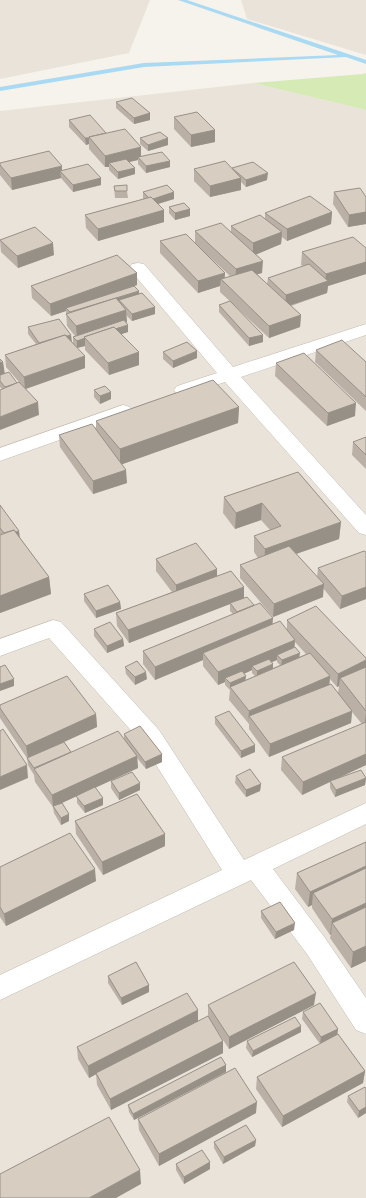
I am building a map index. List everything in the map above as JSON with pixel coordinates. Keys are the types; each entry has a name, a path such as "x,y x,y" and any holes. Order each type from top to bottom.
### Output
{"street":[{"path":"138,268 229,374 366,528"},
{"path":"170,395 366,329"},
{"path":"0,455 140,406"},
{"path":"0,648 53,628 151,737 247,870 316,946 366,1021"},
{"path":"0,988 366,813"}],"shaded area":[{"path":"0,0 150,0 129,53 0,79"},
{"path":"241,0 366,0 366,55 247,19"},
{"path":"253,83 366,110 366,1198 0,1198 0,111"}],"green space":[{"path":"366,73 366,110 253,83 363,74"}],"building":[{"path":"132,98 150,113 134,118 116,102"},
{"path":"197,112 215,130 191,135 174,117"},
{"path":"90,115 106,133 85,138 69,120"},
{"path":"125,129 141,147 105,156 89,137"},
{"path":"160,132 168,138 148,145 140,138"},
{"path":"49,151 62,166 11,178 0,165 0,163"},
{"path":"162,152 170,161 146,166 138,157"},
{"path":"126,159 135,168 118,172 109,163"},
{"path":"225,161 241,178 210,186 194,169"},
{"path":"253,162 268,173 246,180 232,168"},
{"path":"88,164 101,178 73,185 60,171"},
{"path":"127,185 127,191 115,191 114,186"},
{"path":"167,185 174,192 153,199 151,197 149,198 143,192"},
{"path":"360,188 366,197 366,212 349,215 334,192"},
{"path":"310,196 332,212 287,229 265,213"},
{"path":"151,197 164,210 98,229 85,215"},
{"path":"184,203 190,209 175,213 169,207"},
{"path":"260,215 282,232 253,243 231,226"},
{"path":"221,223 263,261 236,269 195,231"},
{"path":"35,227 53,243 17,256 0,240"},
{"path":"186,234 225,273 198,281 160,241"},
{"path":"353,237 366,248 366,262 326,274 302,252"},
{"path":"117,255 137,273 50,304 31,286"},
{"path":"309,264 328,281 286,295 268,278"},
{"path":"252,270 301,315 269,326 221,279"},
{"path":"134,286 139,291 70,312 66,308"},
{"path":"142,293 155,307 132,314 119,300"},
{"path":"116,298 126,310 76,326 66,314"},
{"path":"230,301 263,335 249,338 219,305"},
{"path":"59,319 71,335 65,335 39,343 28,327"},
{"path":"124,320 128,325 115,329 114,327 84,337 85,338 77,341 73,337"},
{"path":"114,327 139,352 108,363 84,337"},
{"path":"65,335 85,356 24,377 5,355"},
{"path":"342,340 366,362 366,397 316,350"},
{"path":"187,342 197,351 173,361 163,352"},
{"path":"304,353 356,403 328,413 276,363"},
{"path":"9,372 17,383 5,387 0,381 0,375"},
{"path":"213,380 239,407 120,449 96,421"},
{"path":"19,382 38,402 0,417 0,390"},
{"path":"105,386 111,392 100,396 94,390"},
{"path":"92,424 126,470 93,481 59,435"},
{"path":"366,437 366,455 353,442"},
{"path":"298,472 341,522 265,549 254,536 281,526 262,503 236,513 224,497"},
{"path":"0,505 19,531 16,532 14,530 4,533 0,528"},
{"path":"14,530 49,577 0,596 0,535"},
{"path":"196,543 217,569 176,585 156,559"},
{"path":"289,546 324,584 274,604 240,565"},
{"path":"364,551 366,552 366,587 342,596 318,568"},
{"path":"231,571 244,587 128,630 116,613"},
{"path":"108,585 120,602 96,611 84,594"},
{"path":"247,597 254,605 237,612 230,603"},
{"path":"260,603 273,618 155,667 143,651"},
{"path":"316,606 366,658 366,660 338,674 287,620"},
{"path":"280,621 295,640 218,672 203,653"},
{"path":"110,622 123,639 107,646 94,629"},
{"path":"295,647 300,653 282,660 277,655"},
{"path":"310,653 330,676 249,711 230,687"},
{"path":"269,659 273,664 257,671 252,666"},
{"path":"137,661 146,672 135,677 125,667"},
{"path":"5,665 14,679 0,684 0,667"},
{"path":"366,667 366,711 340,678"},
{"path":"242,671 246,676 230,683 225,678"},
{"path":"67,676 96,714 26,746 0,708 0,705"},
{"path":"331,684 352,711 270,744 249,716"},
{"path":"229,711 255,745 241,751 215,717"},
{"path":"366,722 366,754 303,782 282,757"},
{"path":"140,726 162,754 145,762 124,734"},
{"path":"3,729 27,765 0,777 0,731"},
{"path":"118,731 137,756 52,795 34,769"},
{"path":"64,742 71,752 34,768 27,758"},
{"path":"250,769 261,784 246,790 236,776"},
{"path":"361,770 366,778 336,790 330,781"},
{"path":"132,772 140,783 119,793 111,781"},
{"path":"95,787 103,798 84,806 76,796"},
{"path":"137,794 165,834 102,862 75,821"},
{"path":"62,803 69,814 61,818 53,806"},
{"path":"70,833 95,869 4,914 0,907 0,867"},
{"path":"366,842 366,866 310,892 297,873"},
{"path":"366,868 366,903 332,919 313,893"},
{"path":"280,902 295,923 276,932 261,911"},
{"path":"366,907 366,946 353,952 332,923"},
{"path":"136,962 149,985 121,998 108,976"},
{"path":"294,962 316,993 229,1037 208,1005"},
{"path":"187,993 198,1010 88,1066 77,1047"},
{"path":"320,1003 338,1029 321,1037 303,1012"},
{"path":"208,1016 223,1041 110,1099 96,1073"},
{"path":"295,1017 301,1026 253,1051 247,1041"},
{"path":"338,1034 365,1071 283,1116 257,1077"},
{"path":"221,1057 226,1065 133,1114 128,1105"},
{"path":"235,1068 257,1102 159,1154 138,1119"},
{"path":"365,1087 366,1107 359,1111 348,1096"},
{"path":"109,1117 140,1170 89,1198 0,1198 0,1174"},
{"path":"246,1125 256,1140 224,1157 214,1142"},
{"path":"202,1150 210,1162 184,1177 176,1164"}],"waterway":[{"path":"181,0 366,62"},
{"path":"0,89 144,65 345,56"}]}
